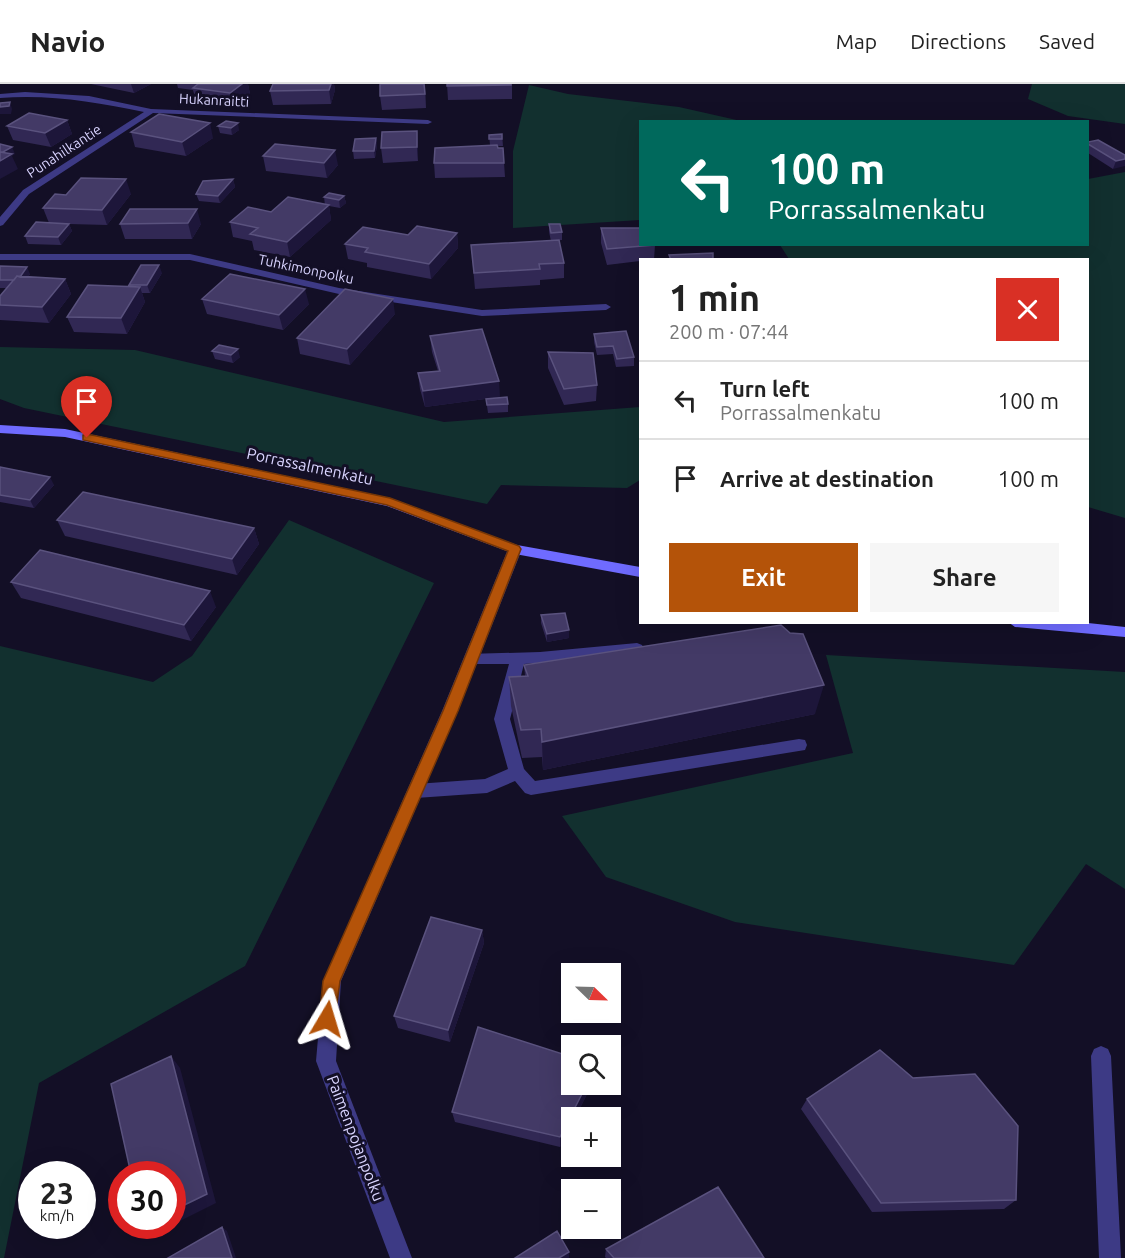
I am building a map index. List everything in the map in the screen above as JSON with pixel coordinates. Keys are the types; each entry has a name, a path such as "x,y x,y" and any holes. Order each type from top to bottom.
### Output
{"street":[{"name":"Hukanraitti","path":"0,96 25,94 89,98 151,111 428,122"},
{"name":"Punahilkantie","path":"0,223 26,192 151,111"},
{"name":"Tuhkimonpolku","path":"0,257 190,257 339,291 482,313 606,307"},
{"name":"Porrassalmenkatu","path":"0,429 76,436 390,502 515,549 639,572"},
{"name":"Paimenpojanpolku","path":"401,1258 326,1061 327,1019 332,981 472,658 515,549"},
{"path":"1038,624 1125,632"},
{"path":"472,658 518,658 653,647"},
{"path":"518,658 502,719 517,772 531,788 799,745"},
{"path":"416,790 487,786 517,772"},
{"path":"1101,1056 1110,1258"}],"green space":[{"path":"1032,84 1125,84 1125,124 1068,116 1028,99"},
{"path":"529,85 568,94 679,107 737,120 639,120 639,220 513,228 513,151"},
{"path":"1125,172 1125,518 1089,507 1089,258 788,258 781,246 1089,246 1089,179"},
{"path":"0,347 135,350 444,422 639,407 639,481 627,488 501,485 487,504 24,408 0,399"},
{"path":"289,520 434,583 245,966 39,1083 23,1161 18,1161 18,1188 4,1258 0,1258 0,646 153,682 192,656"},
{"path":"826,655 1125,672 1125,889 1086,864 1014,965 735,922 606,877 562,816 853,753"}],"building":[{"path":"198,84 242,84 230,93 193,88"},
{"path":"273,84 331,84 329,90 270,91"},
{"path":"380,84 424,84 425,94 380,96"},
{"path":"447,84 511,84 511,85 447,86"},
{"path":"10,102 9,106 0,107 0,103"},
{"path":"29,113 67,120 45,133 7,126"},
{"path":"159,114 210,123 182,142 131,132"},
{"path":"226,121 238,123 231,128 218,126"},
{"path":"417,131 417,147 381,148 382,132"},
{"path":"502,134 502,139 489,139 489,135"},
{"path":"376,138 374,151 353,151 355,139"},
{"path":"1098,140 1125,155 1125,159 1116,161 1089,145 1089,142"},
{"path":"0,144 12,147 0,152"},
{"path":"275,144 335,150 324,163 263,156"},
{"path":"497,145 498,148 503,148 504,163 434,163 435,148"},
{"path":"0,152 12,154 0,161"},
{"path":"81,178 126,179 102,210 43,208 55,194 66,195"},
{"path":"233,179 218,196 196,194 203,181"},
{"path":"329,193 344,196 339,200 324,197"},
{"path":"288,197 329,205 287,242 250,234 258,228 230,222 248,207 271,212"},
{"path":"130,209 197,209 188,223 120,224"},
{"path":"36,222 69,224 58,237 25,236"},
{"path":"549,224 560,224 562,232 551,233"},
{"path":"417,226 457,233 429,264 365,252 368,248 345,244 363,227 408,235"},
{"path":"601,228 639,228 639,246 643,246 607,249"},
{"path":"559,240 564,263 539,264 540,269 474,273 471,245"},
{"path":"713,253 713,258 670,258 669,255"},
{"path":"141,265 159,265 147,285 129,285"},
{"path":"0,266 27,267 20,277 17,276 14,280 0,280"},
{"path":"230,274 305,289 279,315 202,299"},
{"path":"17,276 65,279 42,307 0,305 0,296"},
{"path":"88,285 140,287 121,318 67,317"},
{"path":"345,289 393,299 347,349 297,338"},
{"path":"482,329 499,381 423,391 418,373 440,371 430,336"},
{"path":"626,331 634,357 617,359 613,346 597,347 594,334"},
{"path":"219,345 238,349 231,355 212,351"},
{"path":"548,352 593,353 597,385 564,389"},
{"path":"507,397 508,404 487,405 486,399"},
{"path":"0,467 50,477 30,500 0,495"},
{"path":"83,492 254,528 232,559 57,520"},
{"path":"40,550 210,591 184,625 11,582"},
{"path":"565,613 569,630 547,634 541,615"},
{"path":"781,625 790,633 803,634 824,685 542,742 541,729 521,730 509,677 528,676 524,665"},
{"path":"431,917 482,930 448,1030 394,1016"},
{"path":"478,1027 561,1053 561,1095 581,1095 575,1107 561,1107 560,1137 452,1112"},
{"path":"880,1050 913,1078 975,1074 1018,1126 1016,1200 881,1203 807,1099"},
{"path":"171,1056 207,1194 186,1204 186,1161 128,1161 111,1084"},
{"path":"718,1187 764,1258 614,1258 606,1249"},
{"path":"222,1227 232,1258 168,1258"},
{"path":"557,1231 569,1252 559,1258 515,1258"}],"route":[{"path":"87,438 390,502 515,549 450,711 332,981 327,1019"}]}
